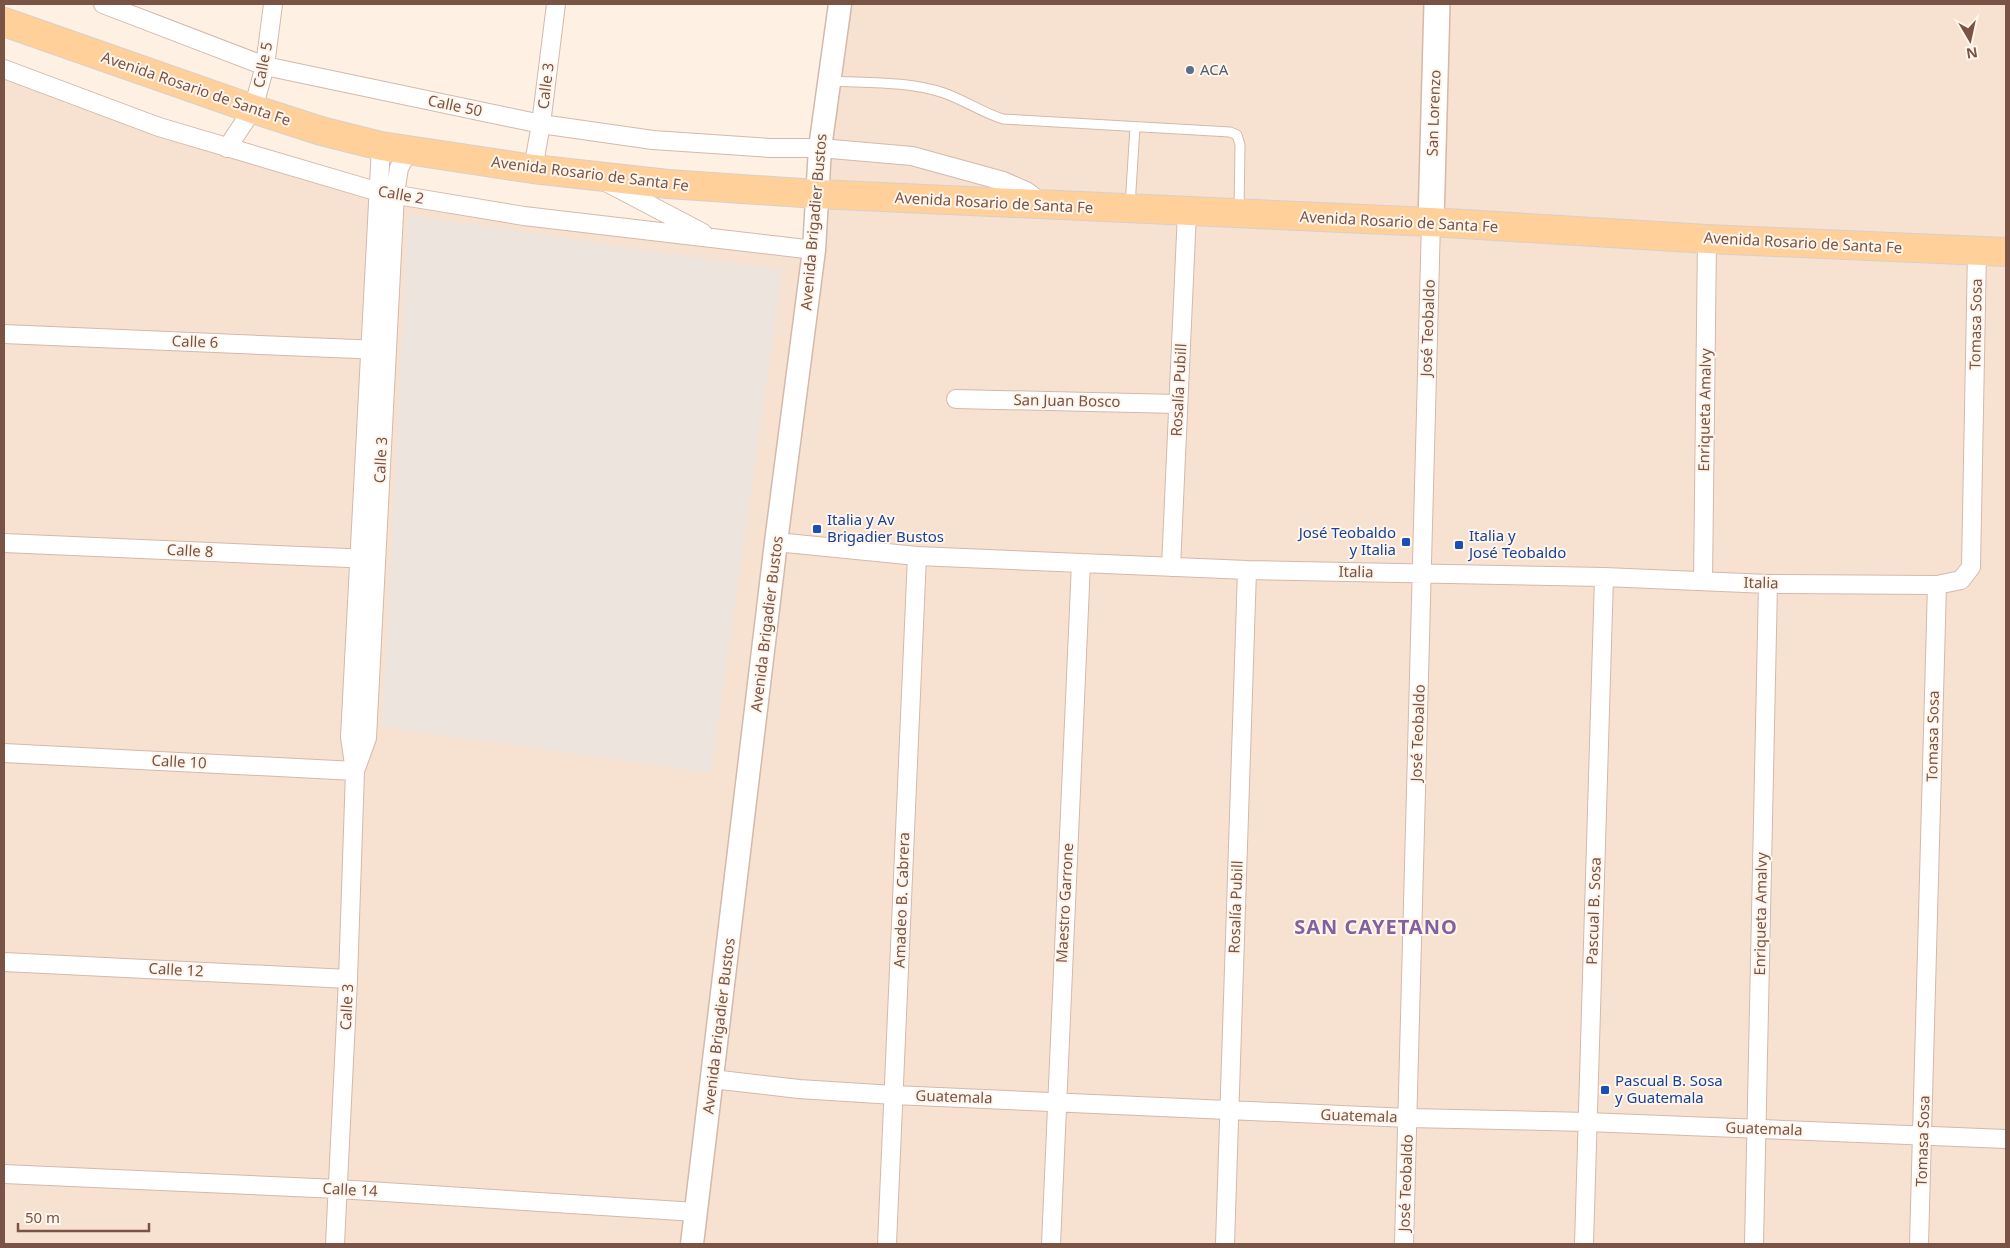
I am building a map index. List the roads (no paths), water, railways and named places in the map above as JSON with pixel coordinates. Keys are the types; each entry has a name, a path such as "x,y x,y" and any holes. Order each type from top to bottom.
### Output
{"main road":[{"name":"San Lorenzo","path":"1431,222 1438,4"},
{"name":"Avenida Rosario de Santa Fe","path":"4,22 321,131 382,146 533,169 668,184 817,194 1130,210 1431,222 1707,239 2006,252"}],"street":[{"name":"Calle 50","path":"103,4 265,66 541,124 653,140 770,148 820,148 912,156 1003,181 1026,191 1045,206"},
{"name":"Calle 5","path":"228,148 253,109 265,66 273,4"},
{"name":"Calle 3","path":"533,169 541,124 556,4"},
{"name":"Avenida Brigadier Bustos","path":"692,1244 776,542 814,250 820,148 840,4"},
{"name":"Calle 2","path":"4,69 159,127 387,193 524,216 814,250"},
{"name":"Calle 3","path":"336,1244 355,771 350,737 368,559 387,193 382,146"},
{"name":"Calle 3","path":"387,193 409,150"},
{"path":"593,175 714,238"},
{"name":"Rosalía Pubill","path":"1171,567 1187,212"},
{"name":"José Teobaldo","path":"1404,1244 1431,222"},
{"name":"Enriqueta Amalvy","path":"1703,582 1707,239"},
{"name":"Tomasa Sosa","path":"1919,1244 1937,585 1960,580 1971,567 1977,251"},
{"name":"Calle 6","path":"4,334 378,350"},
{"name":"San Juan Bosco","path":"956,399 1178,404"},
{"name":"Italia","path":"776,542 916,556 1248,570 1422,573 1768,584 1937,585"},
{"name":"Calle 8","path":"4,543 368,559"},
{"name":"Amadeo B. Cabrera","path":"887,1244 916,556"},
{"name":"Maestro Garrone","path":"1050,1244 1081,563"},
{"name":"Rosalía Pubill","path":"1225,1244 1248,570"},
{"name":"Pascual B. Sosa","path":"1584,1244 1604,578"},
{"name":"Enriqueta Amalvy","path":"1754,1244 1768,584"},
{"name":"Calle 10","path":"4,753 355,771"},
{"name":"Calle 12","path":"4,962 348,979"},
{"name":"Guatemala","path":"712,1079 798,1089 894,1095 1408,1118 1588,1122 1923,1134 2006,1139"},
{"name":"Calle 14","path":"4,1174 338,1189 696,1212"}],"lane":[{"path":"829,81 903,84 944,93 984,113 1003,119 1230,132 1237,135 1240,145 1239,214"},
{"path":"1130,210 1134,126"}],"place":[{"name":"ACA","path":"1190,70"},
{"name":"Italia y Av Brigadier Bustos","path":"817,529"},
{"name":"José Teobaldo y Italia","path":"1406,542"},
{"name":"Italia y José Teobaldo","path":"1459,545"},
{"name":"Pascual B. Sosa y Guatemala","path":"1605,1090"}],"district":[{"name":"SAN CAYETANO","path":"1376,927"}]}
